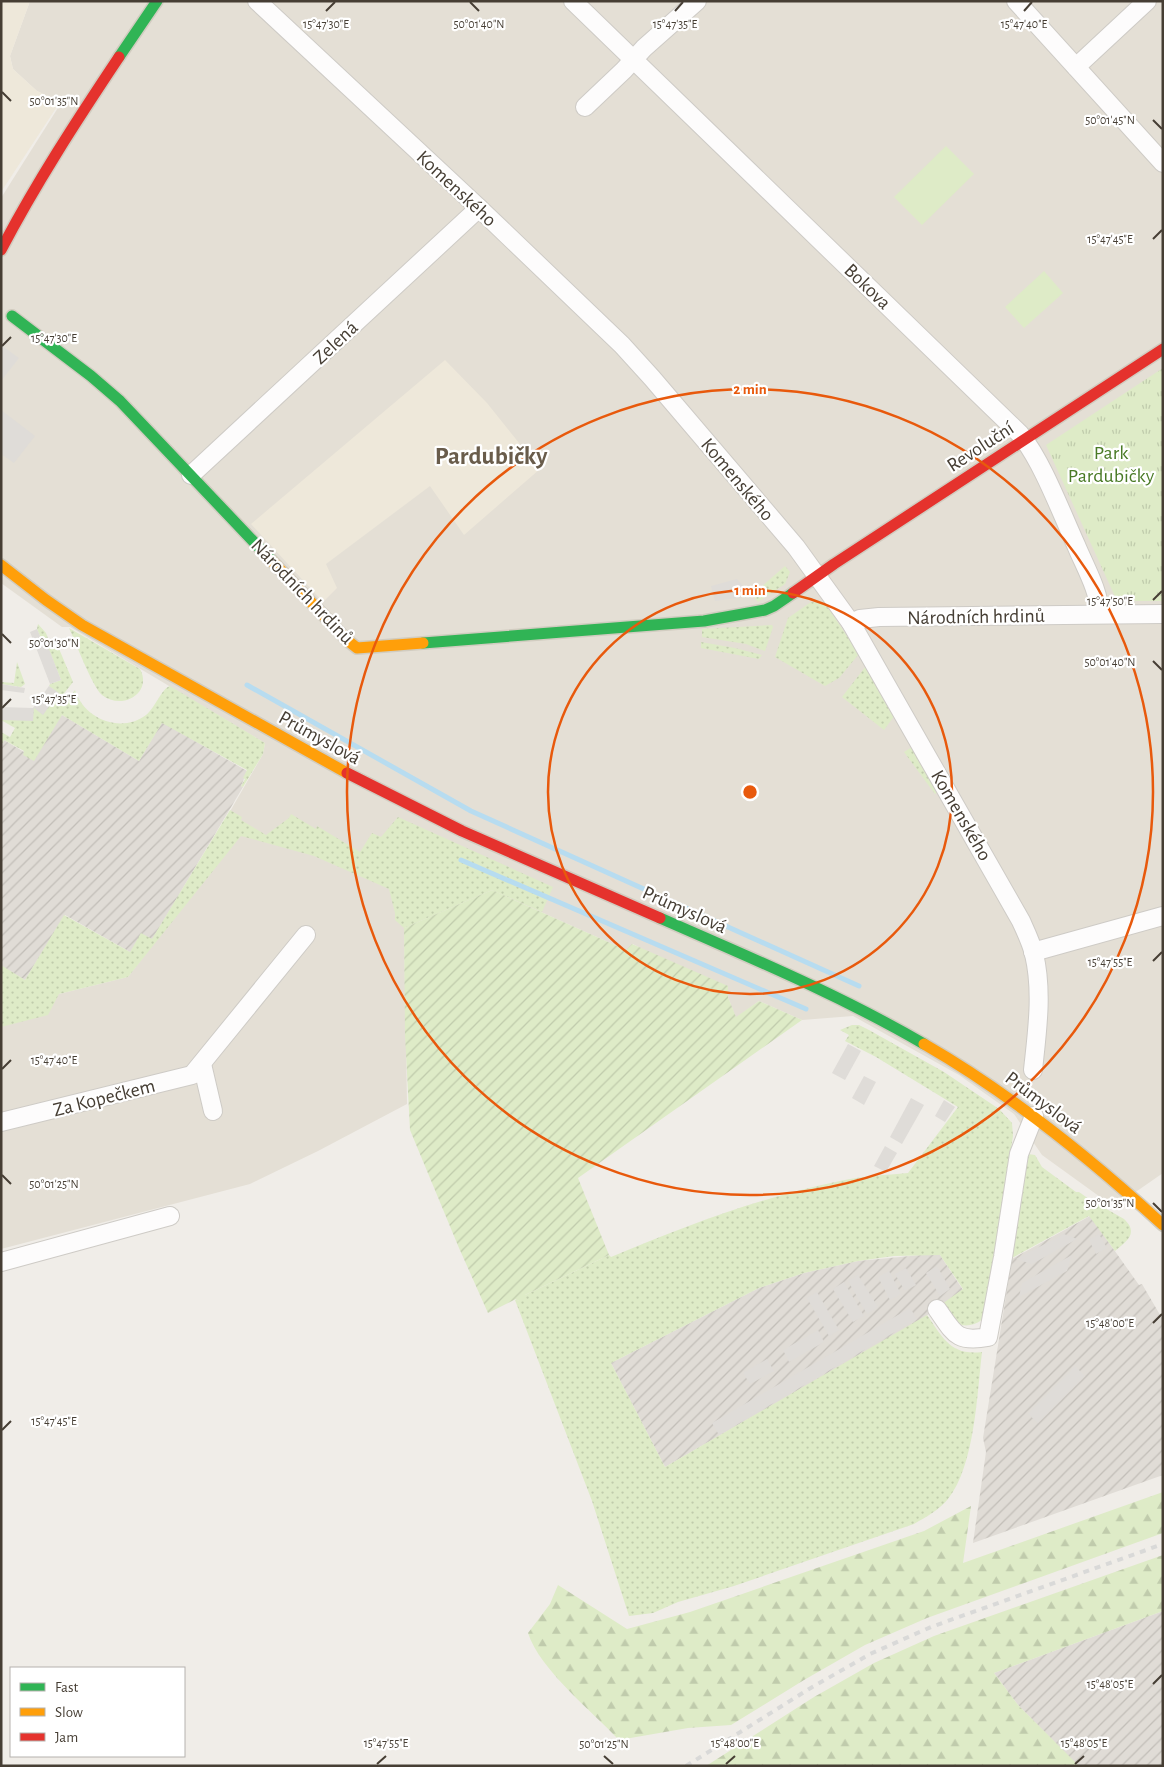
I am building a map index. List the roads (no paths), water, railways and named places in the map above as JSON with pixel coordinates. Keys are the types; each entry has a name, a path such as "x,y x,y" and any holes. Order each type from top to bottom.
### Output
{"street":[{"path":"1,250 70,132 158,1"},
{"name":"Komenského","path":"258,1 596,319 634,358 818,575 851,624 1011,900 1021,921 1033,952 1036,969 1038,1009 1033,1070"},
{"name":"Bokova","path":"573,1 1015,428 1025,440 1060,510 1096,592 1100,614"},
{"path":"585,107 644,48 697,1"},
{"path":"1016,1 1163,163"},
{"path":"1076,67 1147,1"},
{"name":"Zelená","path":"191,475 479,208"},
{"name":"Národních hrdinů","path":"12,316 108,389 347,640 358,648 381,648 721,619 756,612 774,606 818,575"},
{"name":"Revoluční","path":"818,575 1163,349"},
{"name":"Průmyslová","path":"1,565 84,626 164,669 287,741 460,830 664,920 879,1019 967,1070 1034,1116 1102,1169 1163,1225"},
{"name":"Průmyslová","path":"22,567 72,606 164,669"},
{"name":"Národních hrdinů","path":"851,624 860,619 879,617 1163,614"},
{"path":"1033,952 1163,916"},
{"name":"Za Kopečkem","path":"1,1122 192,1075 306,935"},
{"path":"202,1064 213,1111"},
{"path":"936,1309 953,1332 962,1338 972,1340 988,1337 1019,1154 1034,1116"},
{"path":"1,1262 170,1216"}],"waterway":[{"path":"247,685 471,811 859,986"},
{"path":"461,860 806,1009"}],"railway":[{"path":"686,1766 809,1689 870,1654 931,1627 1163,1544"}],"district":[{"name":"Pardubičky","path":"491,455"}],"park label":[{"name":"Park Pardubičky","path":"1111,464"}]}
